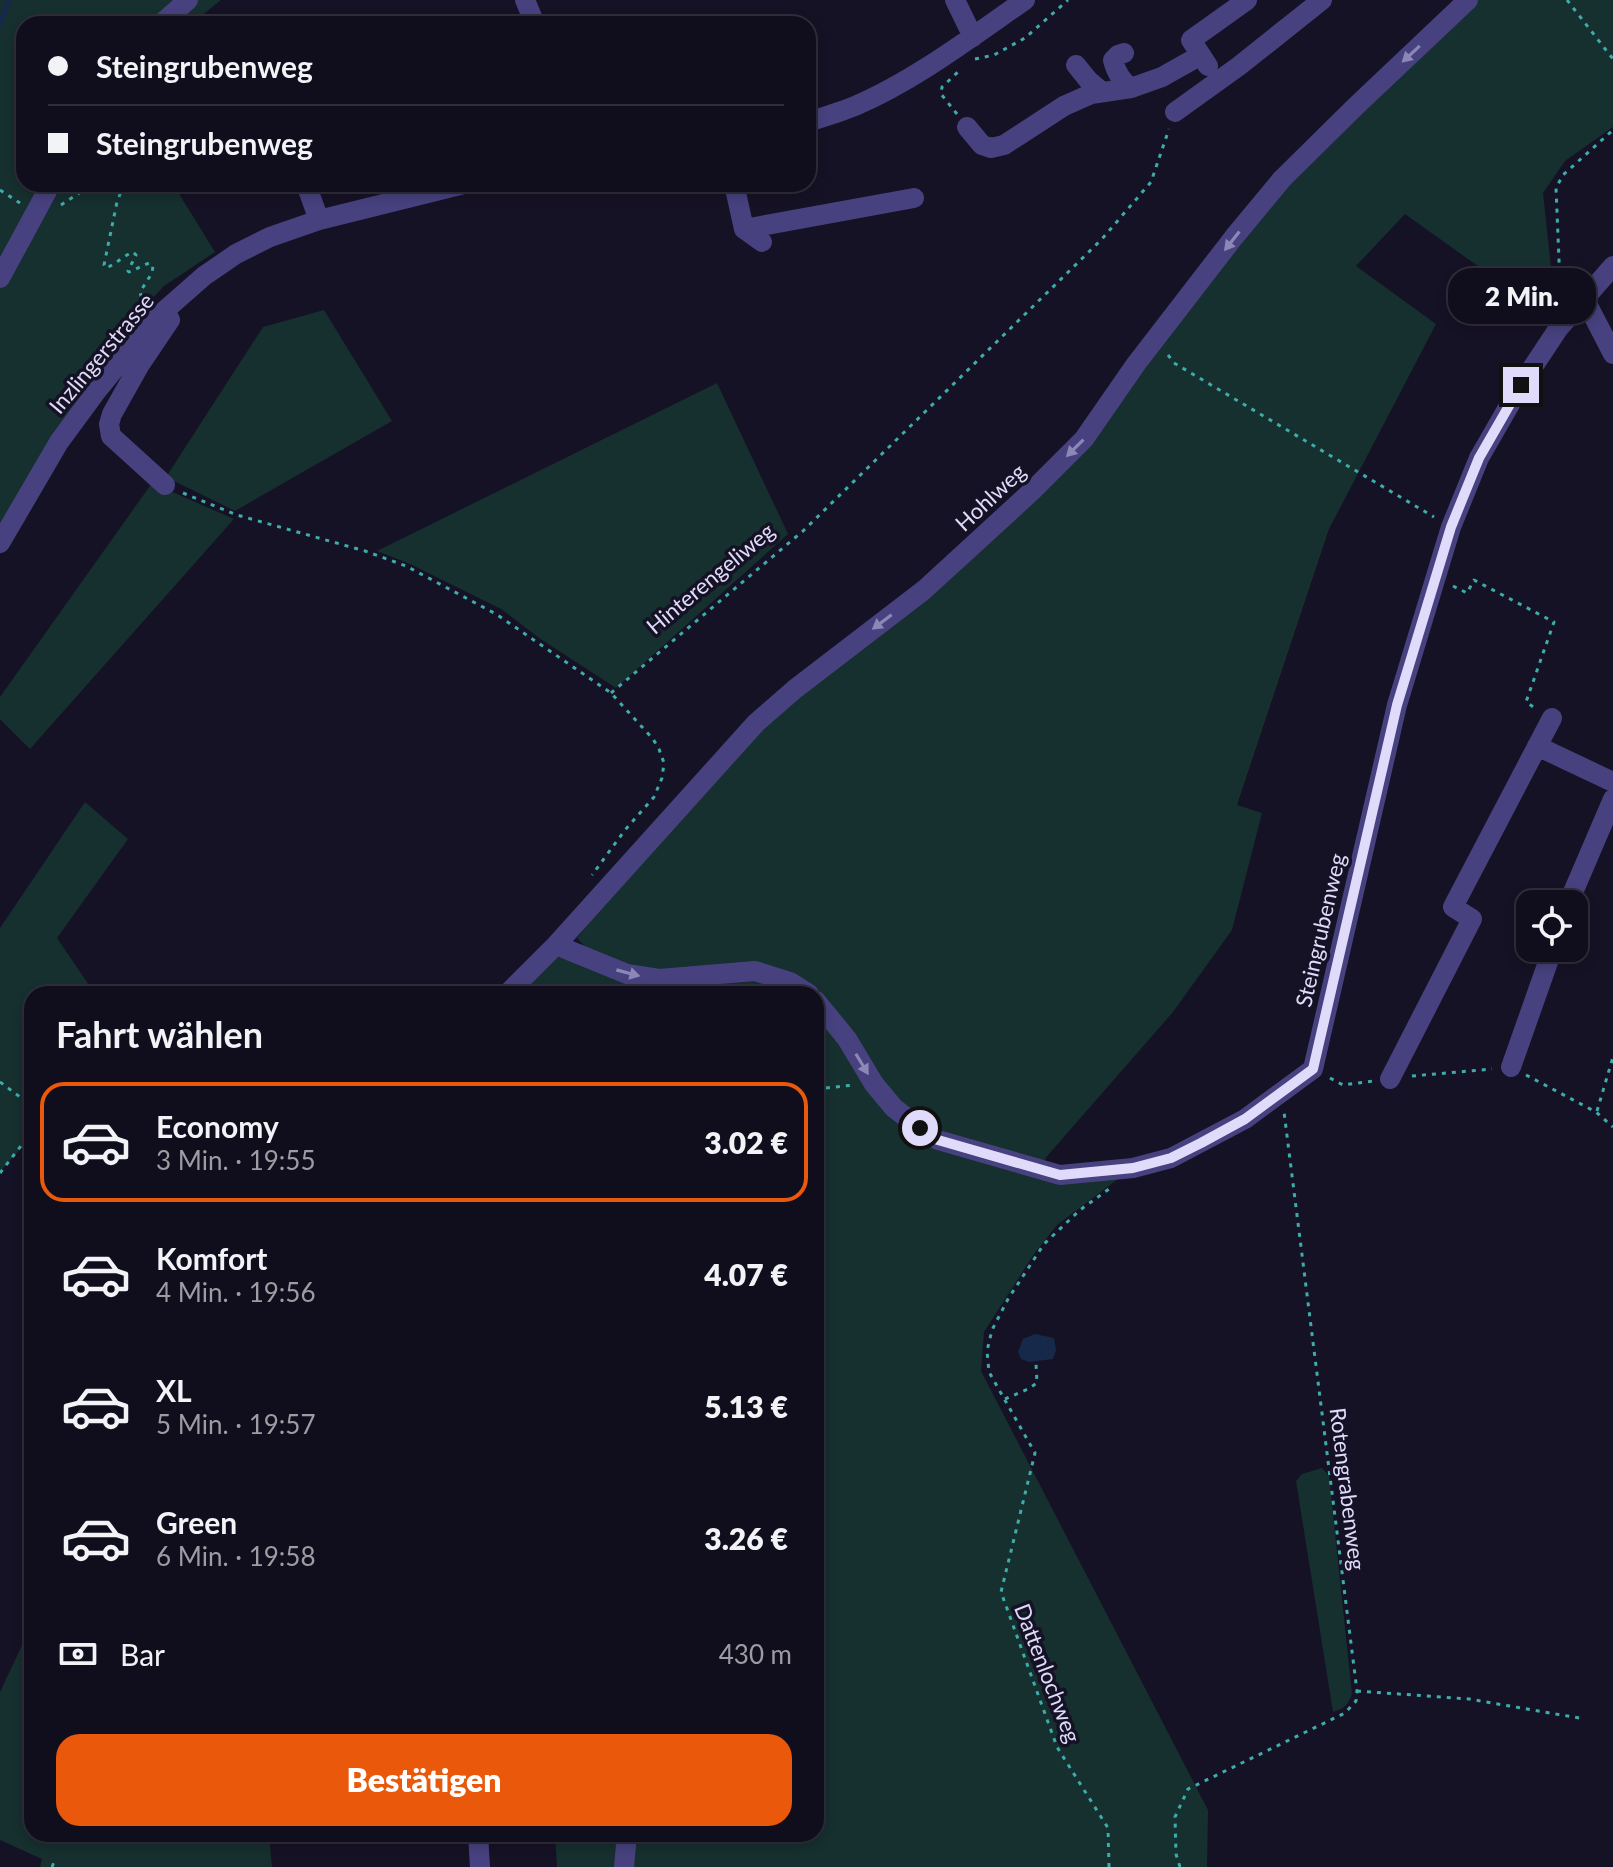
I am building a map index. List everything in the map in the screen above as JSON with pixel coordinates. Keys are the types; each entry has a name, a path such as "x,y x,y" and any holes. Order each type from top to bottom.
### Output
{"street":[{"path":"170,16 188,0"},
{"path":"955,0 973,37"},
{"path":"816,119 856,106 894,87 1025,0"},
{"path":"1218,80 1191,40 1247,0"},
{"path":"1175,112 1322,0"},
{"name":"Hohlweg","path":"515,986 556,945 756,723 795,689 924,590 1084,439 1136,364 1282,179 1468,0"},
{"path":"1124,53 1113,60 1123,83 1131,88"},
{"path":"967,127 982,145 991,148 1004,145 1064,106 1091,94 1131,88 1162,77 1201,55"},
{"path":"1076,65 1102,92"},
{"path":"0,278 47,192"},
{"path":"309,192 319,220"},
{"name":"Inzlingerstrasse","path":"0,543 59,442 95,393 155,319 198,281 236,254 270,237 412,192"},
{"path":"736,192 744,229 762,242"},
{"path":"744,229 914,198"},
{"name":"Steingrubenweg","path":"824,1011 894,1108 938,1140 1060,1175 1133,1168 1171,1158 1245,1119 1313,1069 1397,705 1451,527 1479,458 1521,385 1558,329 1613,266"},
{"path":"1580,303 1613,354"},
{"path":"165,485 111,436 109,424 139,366 169,318"},
{"path":"1390,1079 1472,919 1453,907 1552,718"},
{"path":"1537,746 1613,782"},
{"path":"1574,890 1613,799"},
{"path":"556,945 627,974 659,979 755,971 796,986"},
{"path":"1511,1067 1548,962"},
{"path":"478,1842 480,1867"},
{"path":"624,1867 626,1842"}],"path":[{"path":"973,60 994,55 1025,38 1068,0"},
{"path":"1567,0 1613,59"},
{"path":"963,68 942,87 941,94 967,127"},
{"name":"Hinterengeliweg","path":"611,693 803,531 1102,239 1151,182 1175,112"},
{"path":"1580,303 1560,284 1556,188 1563,175 1613,130"},
{"path":"0,190 35,213"},
{"path":"61,205 81,192"},
{"path":"121,192 104,265 110,267 133,252 136,255 129,272 149,263 153,266 140,292 146,312"},
{"path":"1165,347 1174,363 1451,527"},
{"path":"165,485 237,515 365,551 406,566 496,614 611,693 653,739 664,763 654,797 589,879"},
{"path":"1437,578 1467,593 1474,580 1554,622 1526,702 1552,718"},
{"path":"1596,1112 1613,1057"},
{"path":"1511,1067 1596,1112 1613,1127"},
{"path":"0,1082 24,1100"},
{"path":"824,1088 874,1084"},
{"name":"Rotengrabenweg","path":"1282,1092 1357,1691"},
{"path":"0,1173 24,1142"},
{"name":"Dattenlochweg","path":"1109,1867 1108,1828 1057,1747 1001,1592 1035,1453 989,1372 987,1351 992,1330 1008,1299 1044,1244 1080,1210 1110,1189"},
{"path":"1005,1399 1037,1383 1036,1364"},
{"path":"1180,1867 1176,1854 1175,1817 1188,1789 1345,1713 1356,1701 1357,1691 1469,1699 1579,1718"}],"green space":[{"path":"0,0 221,0 201,16 16,16 16,192 50,192 45,216 58,192 178,192 215,252 164,286 133,319 0,526"},
{"path":"1473,0 1613,0 1613,127 1565,161 1543,193 1553,286 1503,284 1405,214 1356,266 1436,324 1329,529 1237,805 1262,813 1232,930 1173,1012 1040,1166 947,1136 911,1114 824,1012 824,986 802,986 794,977 644,971 594,956 577,938 601,906 759,727 1070,461 1254,216"},
{"path":"324,310 392,421 235,511 170,479 168,474 263,327"},
{"path":"717,383 788,534 616,688 501,609 377,551"},
{"path":"152,483 234,519 30,749 0,719 0,697"},
{"path":"85,802 128,839 57,938 90,986 24,986 24,1145 0,1172 0,928"},
{"path":"553,956 575,961 758,978 779,986 524,986"},
{"path":"824,1016 943,1146 1122,1176 1057,1225 1034,1254 984,1332 981,1371 1208,1810 1207,1867 557,1867 555,1842 824,1842"},
{"path":"1322,1468 1329,1476 1352,1694 1345,1706 1333,1712 1296,1481 1302,1474"},
{"path":"24,1641 24,1842 270,1842 272,1867 40,1867 42,1859 0,1840 0,1692"}],"water":[{"path":"1035,1334 1054,1338 1056,1350 1053,1359 1030,1362 1021,1359 1018,1352 1023,1339"}],"waterway":[{"path":"0,24 9,0"}],"route":[{"path":"920,1128 938,1140 1060,1175 1133,1168 1171,1158 1245,1119 1313,1069 1397,705 1451,527 1479,458 1521,385"}]}
